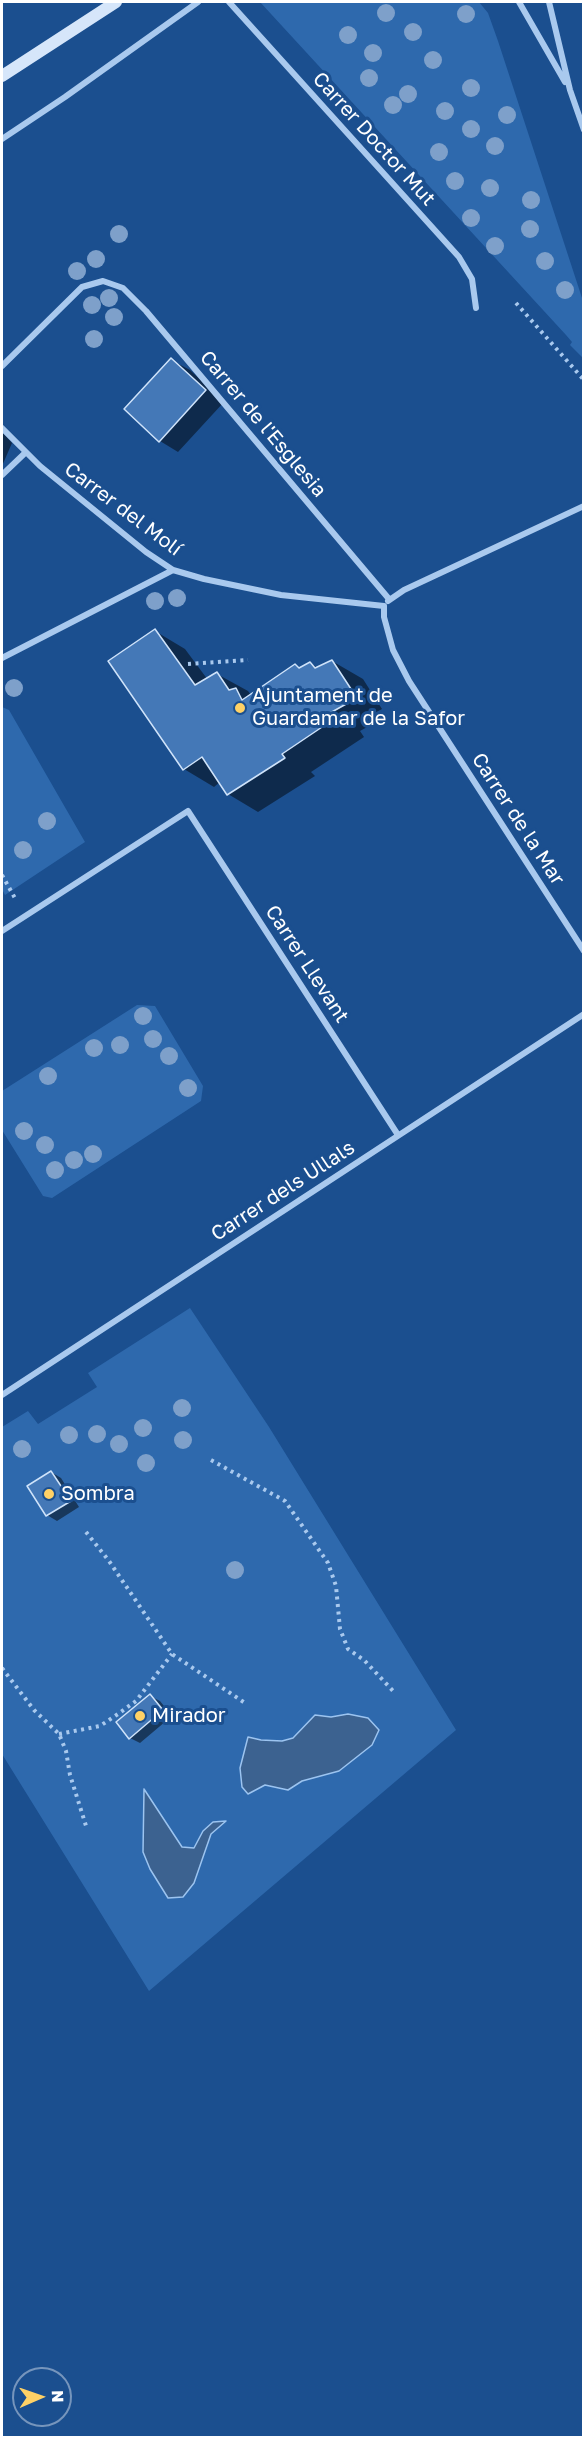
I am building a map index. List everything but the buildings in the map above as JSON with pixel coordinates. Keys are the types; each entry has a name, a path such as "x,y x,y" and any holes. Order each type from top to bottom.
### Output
{"main road":[{"path":"2,76 116,2"}],"street":[{"path":"2,139 198,2"},
{"name":"Carrer Doctor Mut","path":"229,2 459,257 471,279 477,308"},
{"path":"519,2 570,90"},
{"path":"549,2 570,90 584,130"},
{"name":"Carrer de l'Esglesia","path":"2,366 82,287 103,280 123,288 389,599"},
{"name":"Carrer del Molí","path":"2,428 25,453 146,552 173,570 281,595 384,606"},
{"path":"2,475 25,453"},
{"path":"384,606 389,599 412,586 584,506"},
{"path":"2,658 173,570"},
{"name":"Carrer de la Mar","path":"384,606 384,617 393,650 409,681 584,951"},
{"name":"Carrer Llevant","path":"26,915 188,811 398,1136"},
{"path":"2,931 26,915"},
{"name":"Carrer dels Ullals","path":"2,1395 584,1014"}],"path":[{"path":"516,303 584,380"},
{"path":"188,664 248,660"},
{"path":"2,875 10,892 26,915"},
{"path":"211,1460 285,1501 328,1563 336,1586 340,1629 348,1649 371,1667 394,1692"},
{"path":"86,1532 109,1561 172,1654 245,1703"},
{"path":"59,1734 100,1726 118,1714 136,1701 172,1654"},
{"path":"2,1668 34,1710 59,1734 66,1751 70,1775 87,1830"}],"shaded area":[{"path":"260,2 479,2 488,13 498,41 583,301 583,358 570,345 572,342 566,335"},
{"path":"2,707 9,710 85,842 5,895 2,889"},
{"path":"137,1005 155,1006 203,1086 201,1101 52,1198 43,1196 2,1130 2,1091"},
{"path":"190,1308 269,1427 456,1730 149,1991 2,1754 2,1427 28,1411 38,1424 97,1387 88,1373"},
{"path":"348,1714 368,1718 379,1730 372,1745 339,1771 302,1781 288,1790 265,1785 248,1794 242,1787 240,1768 248,1737 282,1741 293,1738 315,1715 331,1717"},
{"path":"144,1789 182,1847 194,1848 203,1831 213,1822 226,1821 211,1834 194,1883 183,1897 168,1898 150,1869 143,1852"}],"place":[{"name":"Ajuntament de Guardamar de la Safor","path":"240,708"},
{"name":"Sombra","path":"49,1494"},
{"name":"Mirador","path":"140,1716"}]}
